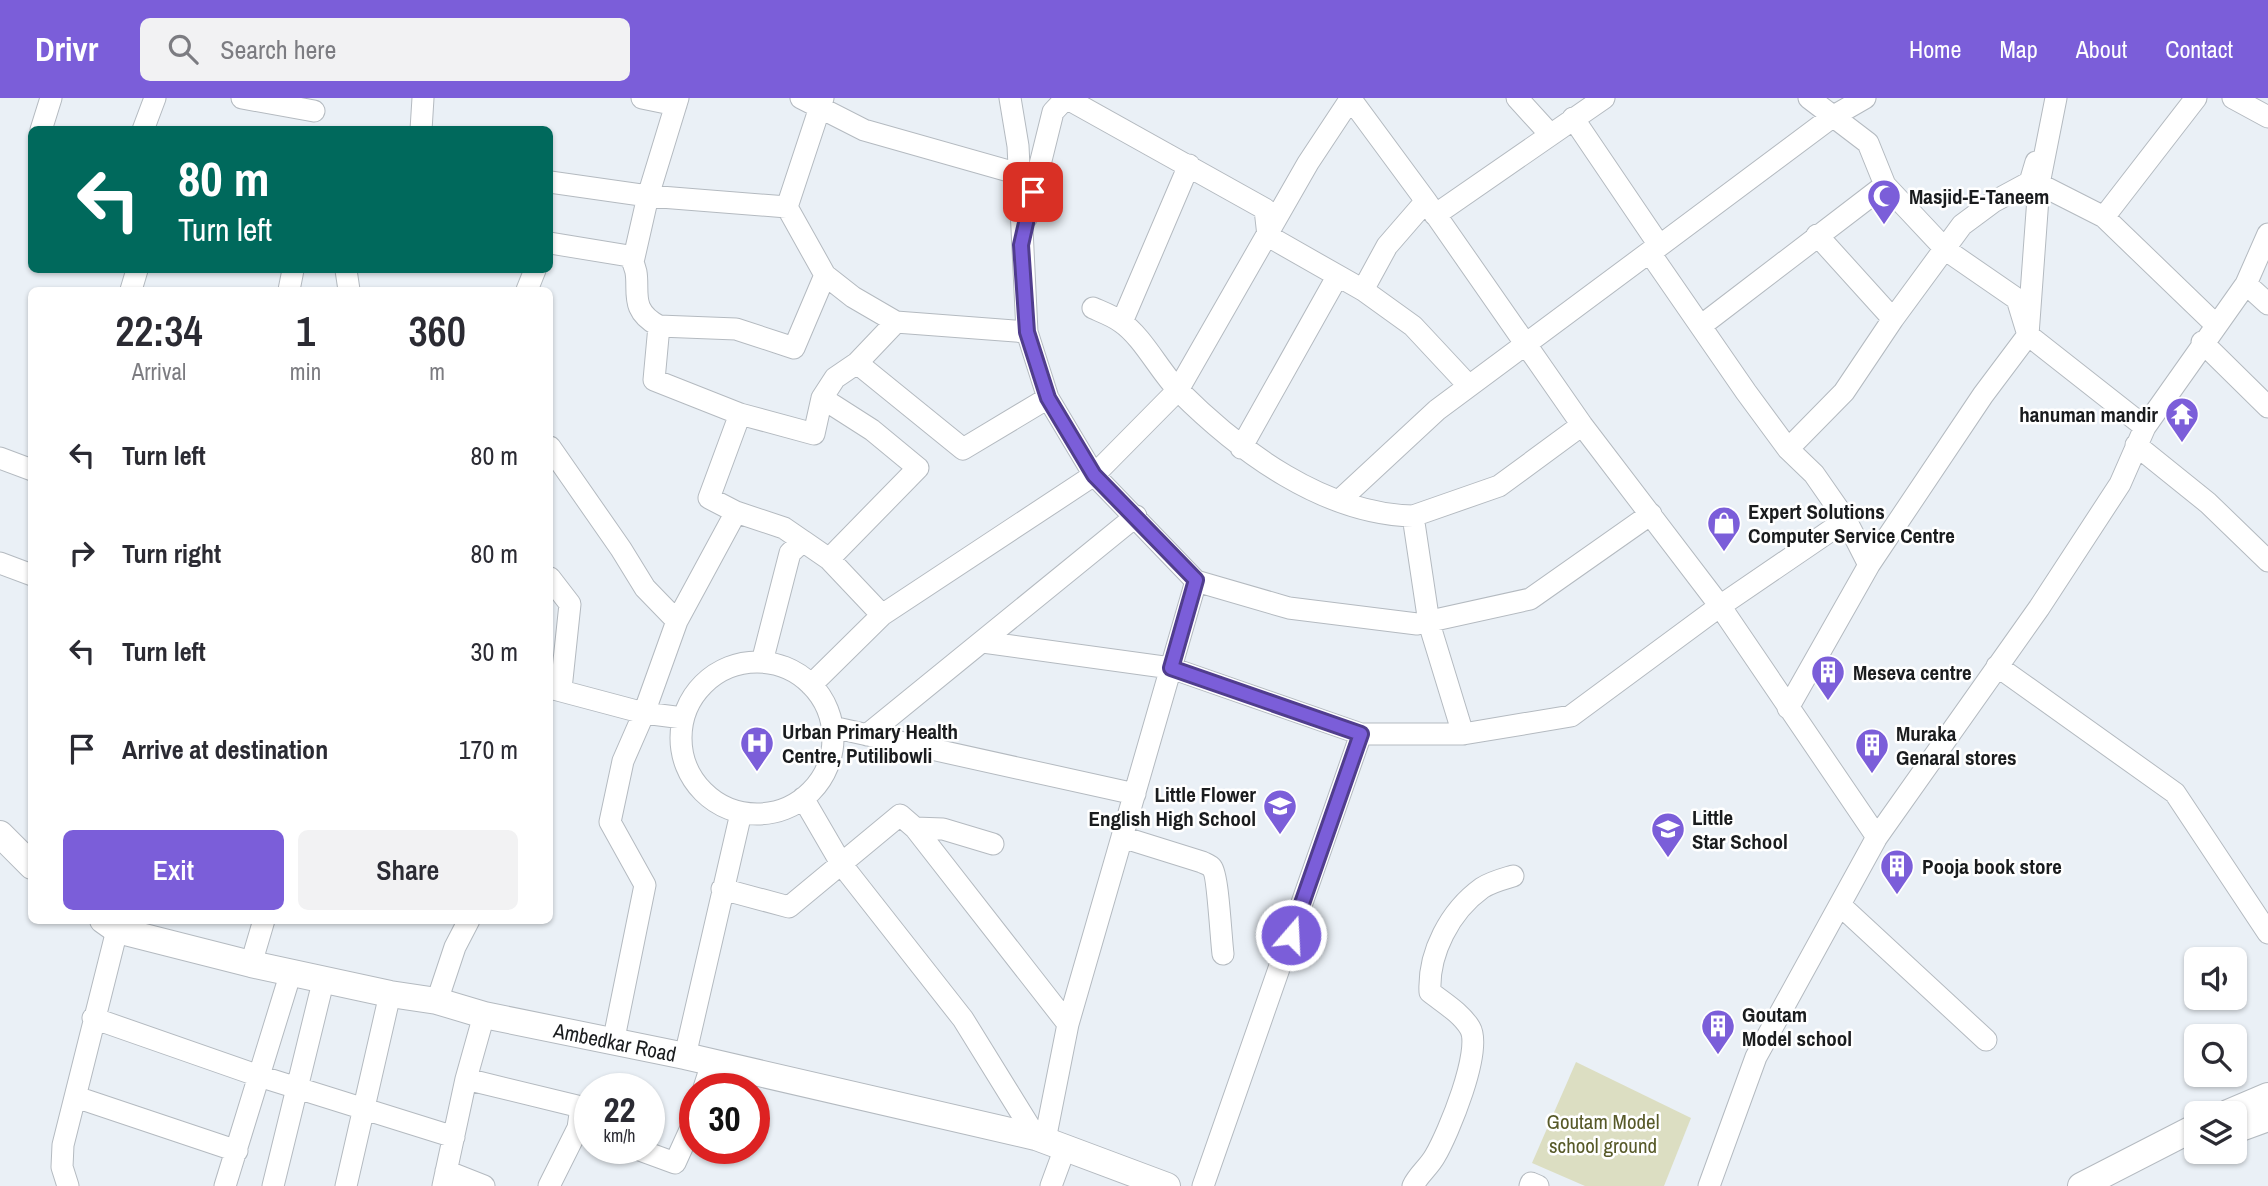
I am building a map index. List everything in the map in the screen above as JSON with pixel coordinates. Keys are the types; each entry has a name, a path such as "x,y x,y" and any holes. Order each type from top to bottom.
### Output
{"main road":[{"path":"0,834 28,862"},
{"name":"Ambedkar Road","path":"110,925 251,964 390,994 437,1000 484,1015 685,1056 1049,1142 1167,1186"},
{"path":"2247,1105 2268,1096"},
{"path":"2247,1126 2268,1118"},
{"path":"2081,1186 2184,1133"},
{"path":"2120,1186 2184,1152"}],"street":[{"path":"42,126 51,98"},
{"path":"144,126 155,98"},
{"path":"242,98 316,113"},
{"path":"421,126 424,98"},
{"path":"642,98 677,102 648,196 633,262 638,307 647,320 659,326 736,329 794,348 825,275"},
{"path":"1010,98 1018,146 1027,332 1048,398 1094,475 1196,580 1289,608 1417,624 1429,623 1530,599 1651,514"},
{"path":"1021,245 1052,112 1066,98 1265,209 1268,236"},
{"path":"811,685 882,615 1094,475 1178,390 1308,163 1350,98 1526,341 1582,425 1720,606 1877,837"},
{"path":"1517,98 1549,133"},
{"path":"1363,290 1387,246 1431,208 1604,98"},
{"path":"1809,98 1868,143 1885,185 1946,250 2017,299 2028,335 2140,436 2268,561"},
{"path":"1340,500 1437,410 1526,341 1832,117 1865,98"},
{"path":"1788,708 1869,565 1983,395 2028,335 2039,184 2055,98"},
{"path":"1788,449 1844,392 1893,319 1962,225 1993,202 2031,182 2055,98"},
{"path":"2104,217 2196,98"},
{"path":"2233,98 2268,117"},
{"path":"1019,174 864,130 815,101 787,207 825,275 853,298 896,322 1027,332"},
{"path":"1573,118 1746,392 1788,449 1814,474 1846,520 1869,565"},
{"path":"1122,322 1189,165"},
{"path":"553,182 648,196 787,207"},
{"path":"2039,184 2104,217 2215,324"},
{"path":"1702,325 1885,185"},
{"path":"1709,1186 1756,1057 1877,837 2120,484 2140,436 2202,342 2246,284 2268,234"},
{"path":"1817,235 1893,319"},
{"path":"1268,236 1363,290 1413,326 1469,386"},
{"path":"553,243 618,251 629,256 633,262"},
{"path":"1241,448 1337,277"},
{"path":"2246,284 2268,304"},
{"path":"1093,308 1122,322 1178,390 1241,448 1312,489 1382,516 1413,516 1499,486 1582,425"},
{"path":"659,326 654,380 740,414 814,434 822,398 835,379 857,363 896,322"},
{"path":"2202,342 2268,407"},
{"path":"857,363 963,449 1048,398"},
{"path":"822,398 872,430 918,468 829,559"},
{"path":"740,414 709,498 736,512 784,528 829,559"},
{"path":"553,451 645,588 677,621"},
{"path":"0,458 28,468"},
{"path":"612,1043 645,885 610,822 623,761 644,713 677,621 736,512"},
{"path":"867,735 1136,516"},
{"path":"1413,516 1429,623 1463,734"},
{"path":"984,642 1171,668 1361,734 1463,734 1571,716 1720,606 1846,520"},
{"path":"762,662 790,552 803,541 829,559 882,615"},
{"path":"0,563 28,574"},
{"path":"1051,1186 1049,1142 1068,1024 1196,580"},
{"path":"553,582 570,604 555,688 644,713 683,718"},
{"path":"762,662 784,667 811,685 825,704 832,727 832,747 828,767 817,784 803,798 784,809 763,814 740,813 718,803 699,787 686,766 680,742 683,718 692,696 708,679 728,667 762,662"},
{"path":"1997,666 2175,793 2268,933"},
{"path":"832,727 1135,794"},
{"path":"1203,1186 1361,734"},
{"path":"803,798 842,865 963,1019 1049,1142"},
{"path":"685,1056 740,813"},
{"path":"722,889 789,907 900,815 915,828 1068,1024"},
{"path":"915,828 943,829 993,844"},
{"path":"1122,837 1202,862 1213,868 1217,882 1217,917 1223,954"},
{"path":"1413,1186 1436,1156 1450,1126 1473,1055 1472,1030 1454,1010 1430,992 1435,952 1456,912 1483,887 1513,876"},
{"path":"1840,905 1986,1040"},
{"path":"251,964 263,924"},
{"path":"437,1000 455,947 467,924"},
{"path":"68,1186 62,1167 63,1145 93,1018 110,925"},
{"path":"225,1186 291,972"},
{"path":"273,1186 324,978"},
{"path":"346,1186 390,994"},
{"path":"484,1015 466,1079 444,1179 485,1186"},
{"path":"93,1018 259,1076 366,1107 454,1137"},
{"path":"709,1073 712,1063"},
{"path":"466,1079 574,1105"},
{"path":"76,1097 237,1151"},
{"path":"549,1186 574,1146"},
{"path":"665,1159 675,1163 679,1155"},
{"path":"1530,1186 1531,1183 1538,1186"}],"green space":[{"name":"Goutam Model school ground","path":"1576,1062 1691,1118 1664,1186 1585,1186 1532,1163"}],"place":[{"name":"Masjid-E-Taneem","path":"1884,226"},
{"name":"hanuman mandir","path":"2182,444"},
{"name":"Expert Solutions Computer Service Centre","path":"1724,553"},
{"name":"Meseva centre","path":"1828,702"},
{"name":"Urban Primary Health Centre, Putilibowli","path":"757,773"},
{"name":"Muraka Genaral stores","path":"1872,775"},
{"name":"Little Flower English High School","path":"1280,836"},
{"name":"Little Star School","path":"1668,859"},
{"name":"Pooja book store","path":"1897,896"},
{"name":"Goutam Model school","path":"1718,1056"}],"route":[{"path":"1033,192 1021,245 1027,332 1048,398 1094,475 1196,580 1171,668 1361,734 1291,935"}]}
